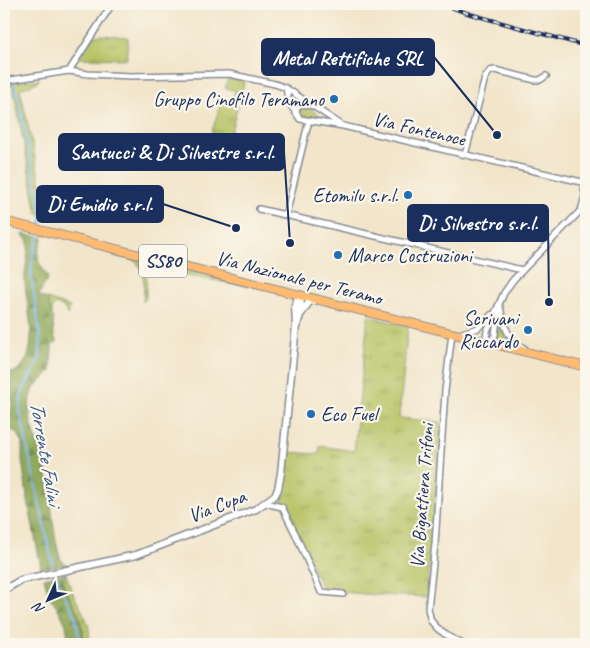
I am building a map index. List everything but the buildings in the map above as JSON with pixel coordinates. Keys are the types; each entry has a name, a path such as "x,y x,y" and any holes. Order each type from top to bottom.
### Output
{"main road":[{"name":"Via Nazionale per Teramo","path":"4,221 586,367"}],"street":[{"path":"69,71 112,4"},
{"path":"464,155 485,78 490,71 495,70 535,80 540,80 546,76"},
{"name":"Via Fontenoce","path":"4,81 69,71 131,76 236,74 286,88 343,126"},
{"path":"286,88 289,103 296,113"},
{"path":"296,113 297,108 301,104 313,106"},
{"name":"Via Fontenoce","path":"296,113 300,119 343,126 586,184"},
{"path":"286,215 309,120"},
{"name":"Via Fontenoce","path":"575,182 585,195"},
{"path":"580,210 586,184"},
{"path":"499,304 495,335 490,343 486,336 487,331 499,304 504,293 522,270 586,205"},
{"path":"259,209 522,270"},
{"path":"279,290 290,298 297,313"},
{"name":"Via Cupa","path":"4,590 20,580 136,555 256,509 275,495 281,473 297,313 301,300 299,295"},
{"name":"Via Cupa","path":"297,313 309,302 317,300"},
{"path":"454,334 478,328 488,319 499,304"},
{"path":"499,304 503,324 509,336 516,344 531,353"},
{"name":"Via Bigattiera Trifoni","path":"454,334 445,391 436,544 428,609 431,620 438,628 448,637 463,644"},
{"path":"265,503 282,507 321,592 343,594"}],"green space":[{"path":"94,36 128,37 127,59 79,58"},
{"path":"228,78 245,79 221,169 201,167 222,99 233,100 235,90 225,88"},
{"path":"40,79 36,83 20,89 48,217 37,213 13,86 4,86 4,83"},
{"path":"301,106 315,112 322,117 321,120 300,115"},
{"path":"22,234 43,238 38,259 48,277 39,296 48,299 53,318 54,335 57,342 52,346 51,371 31,393 29,408 32,426 46,469 58,550 61,560 68,565 41,568 27,496 22,460 22,441 17,432 7,429 12,406 11,399 4,389 4,369 12,373 22,366 30,346 30,320 25,284 28,241"},
{"path":"110,251 147,260 146,299 143,302 144,284 142,270 133,260 114,256"},
{"path":"151,261 234,282 234,284 151,268"},
{"path":"48,299 70,307 68,315 64,308 56,304 52,308 52,313 48,307"},
{"path":"368,316 408,326 399,418 441,422 427,597 354,593 321,586 280,499 287,452 319,454 320,446 354,451"},
{"path":"498,318 502,330 510,343 496,340"},
{"path":"66,573 74,596 88,625 89,644 83,644 83,631 78,613 64,586 63,581"},
{"path":"66,573 63,581 64,586 78,613 83,631 83,644 69,644 66,625 49,596 44,578"}],"waterway":[{"name":"Torrente Falini","path":"4,72 8,77"},
{"name":"Torrente Falini","path":"14,83 42,216 41,227"},
{"name":"Torrente Falini","path":"40,232 33,254 31,275 40,336 40,358 21,394 20,413 53,566"},
{"name":"Torrente Falini","path":"56,575 75,615 80,644"}],"railway":[{"path":"442,4 470,14 586,46"}],"place":[{"name":"Gruppo Cinofilo Teramano","path":"334,99"},
{"name":"Metal Rettifiche SRL","path":"497,135"},
{"name":"Etomilu s.r.l.","path":"408,195"},
{"name":"Di Emidio s.r.l.","path":"236,228"},
{"name":"Santucci & Di Silvestre s.r.l.","path":"290,243"},
{"name":"Marco Costruzioni","path":"338,255"},
{"name":"Di Silvestro s.r.l.","path":"549,302"},
{"name":"Scrivani Riccardo","path":"528,330"},
{"name":"Eco Fuel","path":"311,414"}]}
